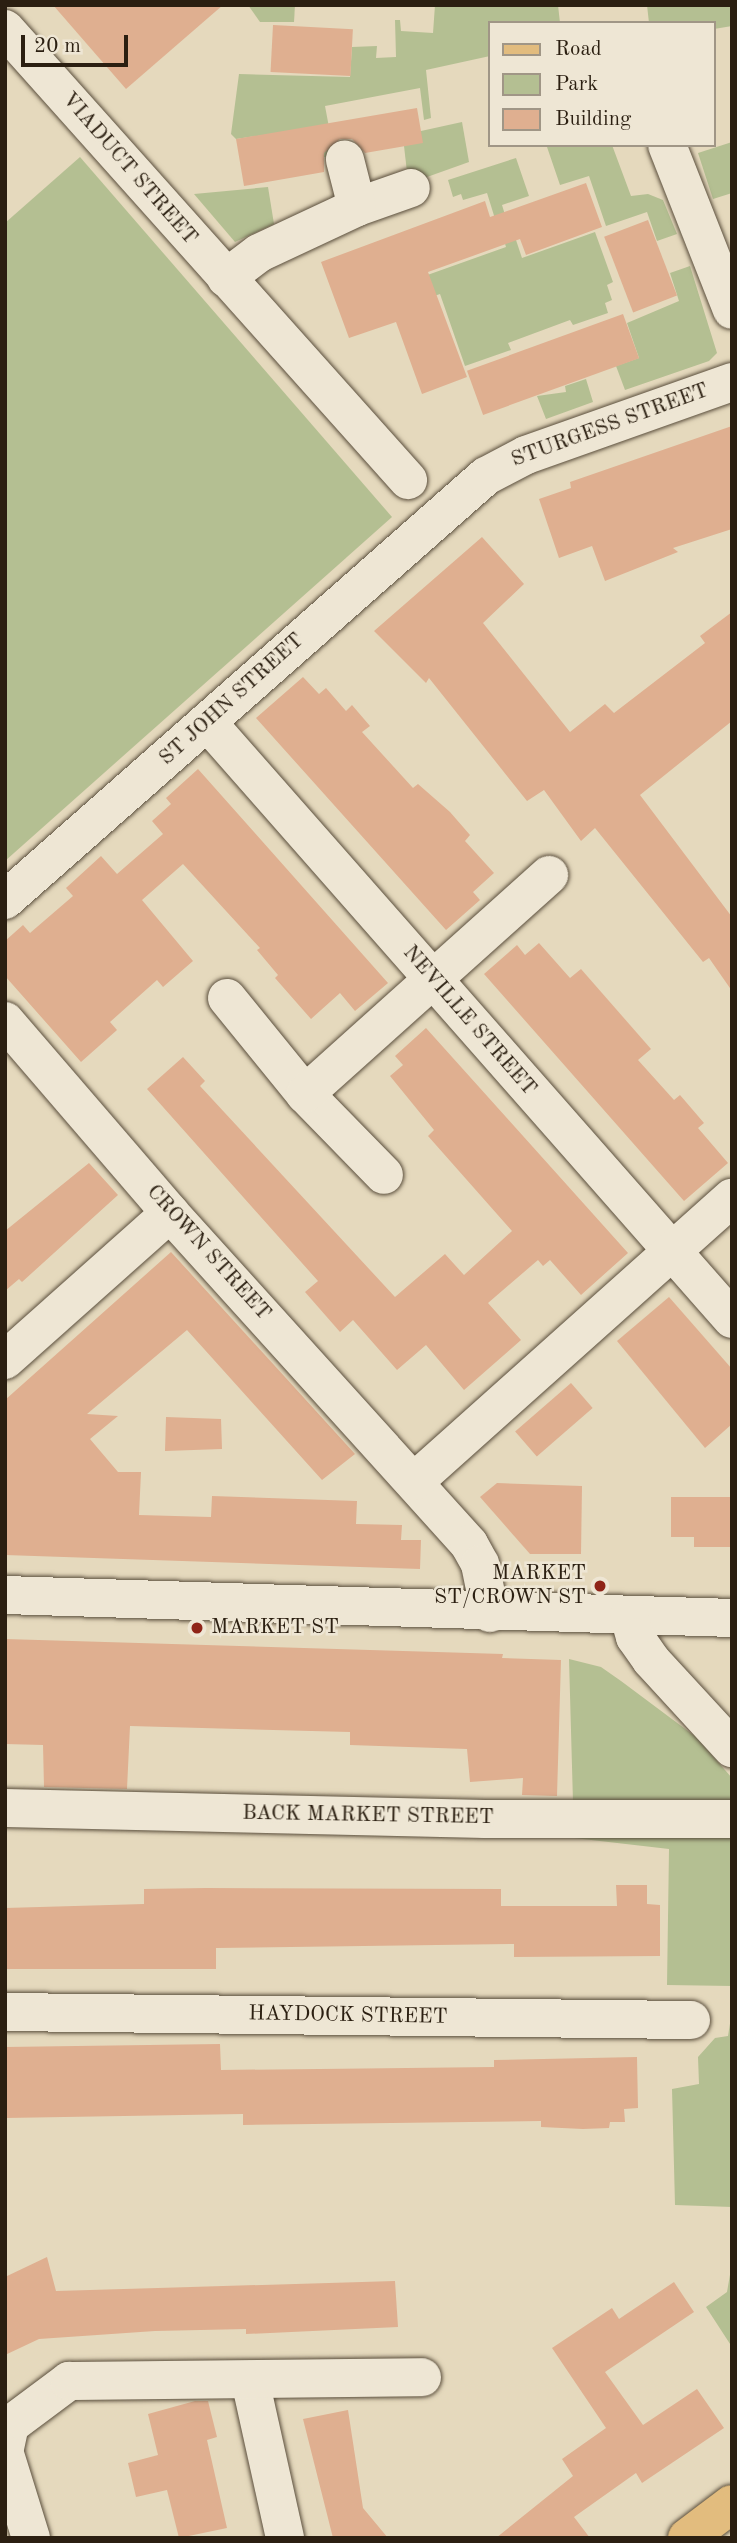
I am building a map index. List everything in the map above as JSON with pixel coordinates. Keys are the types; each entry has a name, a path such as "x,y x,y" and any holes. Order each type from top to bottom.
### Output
{"street":[{"name":"VIADUCT STREET","path":"5,29 408,480"},
{"path":"668,147 732,310"},
{"path":"345,160 357,207"},
{"path":"226,278 259,253 357,207 411,188"},
{"name":"STURGESS STREET","path":"458,499 508,462 732,382"},
{"name":"ST JOHN STREET","path":"5,900 458,499"},
{"name":"NEVILLE STREET","path":"207,722 732,1319"},
{"path":"305,1094 549,875"},
{"path":"227,998 305,1094 384,1175"},
{"name":"CROWN STREET","path":"5,1021 170,1213 415,1481 469,1544 480,1564 490,1613"},
{"path":"415,1481 732,1198"},
{"path":"5,1360 170,1213"},
{"path":"5,1595 490,1613 732,1618"},
{"path":"629,1616 635,1637 651,1660 732,1748"},
{"name":"BACK MARKET STREET","path":"5,1808 485,1819 732,1819"},
{"name":"HAYDOCK STREET","path":"5,2012 691,2020"},
{"path":"5,2448 10,2425 69,2381 422,2377"},
{"path":"250,2381 285,2538"},
{"path":"5,2454 30,2538"}],"green space":[{"path":"248,5 295,5 294,22 260,22"},
{"path":"435,5 558,5 560,21 489,21 489,56 426,70 431,118 424,120 420,88 325,106 334,154 322,158 291,131 236,139 231,134 239,74 350,77 352,47 377,46 376,58 396,57 395,20 400,20 401,31 433,33"},
{"path":"647,5 732,5 732,26 716,29 716,21 649,21"},
{"path":"462,122 469,162 413,182 407,172 404,146 421,131"},
{"path":"732,142 732,193 713,199 698,153"},
{"path":"547,147 613,147 631,196 648,194 663,200 677,234 657,241 647,212 606,226 589,176 560,185"},
{"path":"80,157 392,517 5,861 5,223"},
{"path":"516,158 529,196 502,205 506,218 496,222 487,193 463,200 461,194 453,197 448,180"},
{"path":"268,187 274,224 235,242 194,194"},
{"path":"595,232 613,282 607,285 612,300 605,303 608,313 573,325 570,320 508,343 511,350 465,366 440,294 411,304 419,278 506,247 503,237 514,234 522,258"},
{"path":"690,266 717,353 709,361 625,390 616,366 639,358 627,323 679,301 670,273"},
{"path":"586,379 593,402 546,419 537,396 566,392 565,386"},
{"path":"569,1659 601,1667 621,1681 696,1737 732,1778 732,1986 667,1985 669,1849 574,1838"},
{"path":"732,2011 732,2207 675,2205 672,2089 699,2084 698,2057 715,2038 728,2036"},
{"path":"732,2263 732,2347 706,2307 727,2292"}],"building":[{"path":"53,5 223,5 126,89"},
{"path":"273,25 353,29 350,76 271,72"},
{"path":"417,108 423,143 365,153 352,139 340,139 324,153 324,172 244,186 236,139"},
{"path":"586,183 602,227 526,255 520,239 428,272 467,377 422,394 396,322 349,338 321,262 485,201 490,217"},
{"path":"648,220 677,296 633,312 604,237"},
{"path":"623,314 639,358 483,415 467,371"},
{"path":"732,426 732,529 673,548 678,552 605,581 592,546 559,558 539,499 571,488 570,482"},
{"path":"482,537 524,584 483,623 570,732 605,704 614,713 705,643 700,636 732,612 732,721 640,795 732,917 732,991 709,958 703,962 595,828 581,841 544,790 527,801 429,678 426,683 374,631"},
{"path":"303,677 319,694 326,688 346,711 352,705 370,726 362,732 413,788 418,784 450,812 470,835 465,841 494,873 473,892 480,900 446,930 256,718"},
{"path":"198,769 388,983 355,1011 340,993 311,1019 275,978 278,975 257,950 260,948 183,864 142,900 193,961 163,987 157,980 110,1022 117,1030 81,1062 5,976 5,941 23,925 30,933 73,896 66,888 101,856 117,874 163,834 152,821 171,804 166,798"},
{"path":"539,943 570,978 581,969 651,1049 638,1060 674,1100 680,1095 704,1123 698,1128 728,1163 684,1201 484,974 517,945 525,955"},
{"path":"426,1028 628,1253 581,1295 550,1260 543,1266 538,1260 488,1303 521,1340 464,1390 426,1345 397,1370 353,1320 340,1332 305,1292 318,1281 147,1089 183,1057 205,1081 200,1086 395,1297 445,1254 464,1275 512,1231 428,1136 434,1130 390,1076 403,1065 395,1056"},
{"path":"89,1163 118,1195 22,1282 19,1279 5,1291 5,1231"},
{"path":"171,1252 355,1454 322,1480 187,1330 87,1414 118,1416 90,1439 118,1472 141,1472 139,1515 211,1517 212,1496 357,1501 356,1524 402,1525 401,1540 421,1540 420,1569 5,1555 5,1400"},
{"path":"669,1297 732,1369 732,1424 705,1448 617,1341"},
{"path":"571,1383 593,1408 537,1456 515,1432"},
{"path":"166,1417 221,1419 222,1449 165,1451"},
{"path":"497,1483 582,1486 581,1554 530,1554 480,1497"},
{"path":"671,1497 732,1497 732,1547 694,1547 694,1537 671,1537"},
{"path":"5,1639 503,1654 502,1658 561,1660 557,1796 522,1795 523,1778 470,1782 467,1749 350,1745 350,1732 130,1726 127,1789 44,1787 43,1745 5,1744"},
{"path":"616,1885 647,1885 647,1904 660,1905 660,1956 514,1957 514,1944 216,1948 216,1969 5,1969 5,1908 144,1904 144,1889 206,1888 501,1889 501,1906 617,1906"},
{"path":"220,2044 221,2070 494,2067 494,2060 637,2057 638,2108 624,2109 625,2122 610,2122 609,2128 583,2129 541,2127 541,2121 243,2125 243,2114 5,2118 5,2047"},
{"path":"47,2257 56,2291 395,2281 398,2327 246,2334 246,2329 155,2331 39,2339 5,2355 5,2277"},
{"path":"674,2282 694,2312 605,2372 643,2425 697,2389 724,2428 642,2483 636,2473 574,2517 590,2538 496,2538 573,2476 562,2459 606,2428 552,2348 612,2308 619,2319"},
{"path":"195,2401 208,2401 217,2437 207,2440 227,2528 179,2538 167,2490 136,2497 128,2463 158,2455 148,2414"},
{"path":"348,2410 363,2508 388,2538 333,2538 303,2419"}],"place":[{"name":"MARKET ST/CROWN ST","path":"600,1586"},
{"name":"MARKET ST","path":"197,1628"}]}
